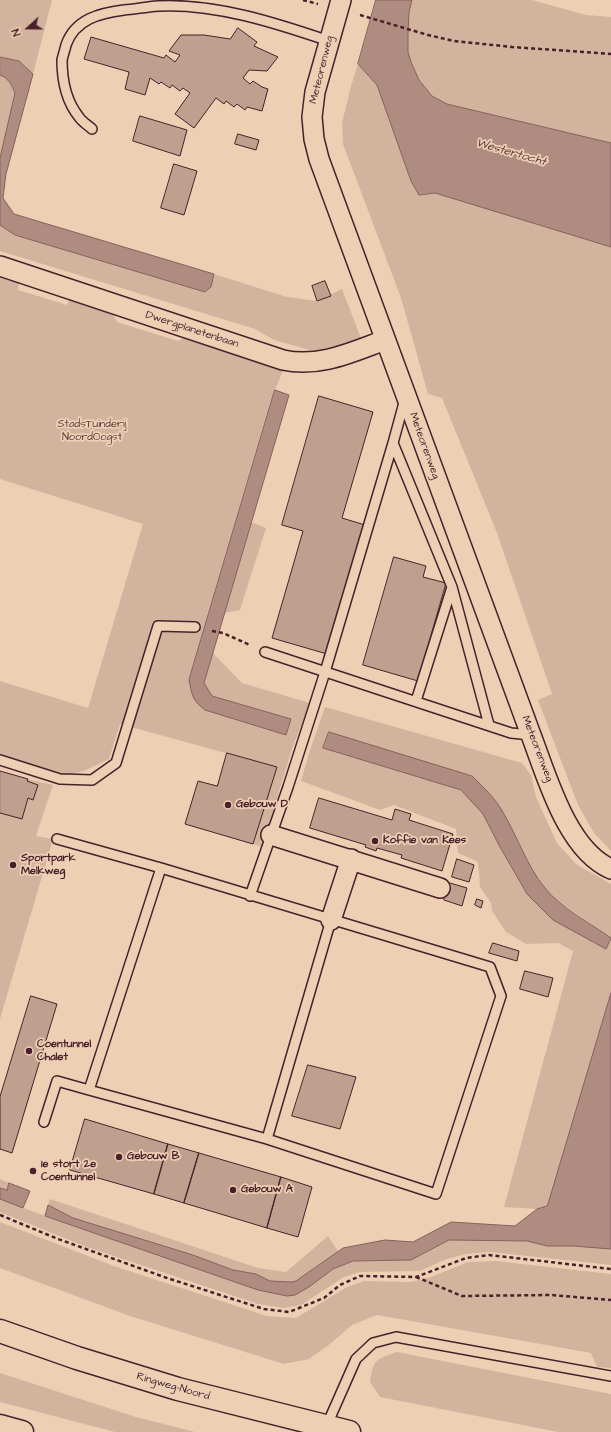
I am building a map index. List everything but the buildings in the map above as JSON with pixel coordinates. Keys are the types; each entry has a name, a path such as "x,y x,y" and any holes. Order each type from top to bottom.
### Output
{"highway":[{"name":"Ringweg-Noord","path":"0,1331 77,1358 171,1387 350,1432"},
{"path":"0,1426 22,1432"}],"street":[{"name":"Meteorenweg","path":"341,0 315,92 312,117 314,139 321,166 559,807 570,830 586,850 602,865 611,869"},
{"name":"Dwergplanetenbaan","path":"0,266 296,363 316,362 336,358 386,340"},
{"path":"271,835 440,888"},
{"path":"331,920 351,859"}],"lane":[{"path":"92,129 79,118 68,100 63,79 62,58 69,38 78,25 91,17 110,12 158,6 196,8 244,15 282,25 329,41"},
{"path":"250,896 325,672 406,396"},
{"path":"393,443 452,587 489,725"},
{"path":"416,701 452,587"},
{"path":"0,760 60,779 92,780 116,763 158,626 195,627"},
{"path":"265,652 511,733 531,735"},
{"path":"44,1122 57,1081 266,1140 436,1194 500,996 490,967 161,868 57,839"},
{"path":"89,1090 161,868"},
{"path":"266,1140 331,920"},
{"path":"326,1427 356,1359 373,1343 396,1337 611,1376"}],"path":[{"path":"365,16 428,35 454,41 611,54"},
{"path":"223,634 265,652"},
{"path":"0,1215 58,1239 160,1276 264,1309 289,1312 324,1298 340,1285 360,1276 416,1277 462,1296 551,1295 611,1300"},
{"path":"416,1277 466,1258 489,1255 611,1270"}],"green space":[{"path":"0,0 52,0 33,74 19,61 0,57"},
{"path":"412,0 532,0 586,15 611,17 611,143 447,104 432,96 419,80 408,52 409,12"},
{"path":"358,64 377,85 411,181 419,195 435,193 611,247 611,851 594,833 578,805 538,700 552,694 497,533 442,398 428,394 401,298 343,144 342,123"},
{"path":"0,75 8,80 15,93 0,158"},
{"path":"0,225 16,235 205,292 211,287 214,274 287,297 317,301 342,289 361,338 337,348 313,351 274,340 255,329 0,251"},
{"name":"StadsTuinderij NoordOogst","path":"0,278 19,283 18,290 67,305 69,300 112,312 117,322 178,341 187,336 284,368 275,390 189,680 192,695 285,735 291,719 212,696 204,683 213,653 242,683 310,703 292,749 262,847 253,844 276,767 120,724 109,759 84,771 67,775 0,754 0,681 88,708 143,524 0,479"},
{"path":"251,522 266,528 240,610 224,613"},
{"path":"325,707 522,763 531,775 536,797 557,843 576,864 611,884 611,938 558,901 546,889 531,868 503,813 472,776 329,733 323,748 461,790 483,814 527,894 606,949 611,939 611,993 547,1206 537,1209 504,1207 573,951 558,943 526,944 506,932 492,911 491,903 480,887 478,862 458,853 456,829 394,805 380,810 301,781"},
{"name":"Sportpark Melkweg","path":"0,773 53,785 36,836 53,839 0,1019"},
{"path":"0,1179 9,1183 7,1190 0,1188"},
{"path":"0,1199 258,1290 309,1287 333,1269 353,1261 410,1260 449,1240 527,1241 611,1249 611,1265 490,1252 466,1254 447,1259 420,1271 360,1272 344,1277 301,1305 283,1308 258,1304 84,1246 0,1212"},
{"path":"50,1199 258,1268 286,1272 328,1236 338,1251 296,1281 270,1281 256,1274 233,1270 193,1255 72,1218 48,1205"},
{"path":"0,1222 114,1266 267,1316 296,1318 347,1287 364,1281 411,1282 431,1277 468,1262 496,1261 611,1274 611,1368 597,1367 591,1353 377,1315 352,1325 330,1344 309,1359 284,1364 130,1316 0,1268"},
{"path":"397,1352 611,1394 611,1432 558,1432 380,1397 370,1382 374,1364 384,1356"},
{"path":"0,1373 136,1417 195,1432 115,1432 0,1402"}],"water":[{"name":"Westertocht","path":"376,0 412,0 409,12 408,52 419,80 432,96 447,104 611,143 611,247 435,193 419,195 411,181 377,85 358,64"},
{"path":"0,57 19,61 33,74 6,174 3,198 14,214 214,274 211,287 205,292 15,235 0,225 0,158 15,93 8,80 0,75"},
{"path":"275,390 289,395 204,683 212,696 291,719 286,735 205,710 193,697 189,680"},
{"path":"329,732 472,776 490,794 501,809 533,871 545,888 567,909 611,938 606,949 553,920 527,894 483,814 461,790 323,748"},
{"path":"611,993 611,1249 573,1246 547,1246 527,1241 449,1240 411,1260 353,1261 333,1269 309,1287 295,1295 287,1296 258,1290 45,1216 48,1205 73,1218 193,1255 233,1270 256,1274 270,1281 291,1282 296,1281 343,1248 385,1240 413,1242 451,1222 515,1226 537,1209 547,1206"},
{"path":"9,1183 30,1191 23,1208 0,1199 0,1188 7,1190"}],"place":[{"name":"Gebouw D","path":"228,805"},
{"name":"Koffie van Kees","path":"375,841"},
{"name":"Sportpark Melkweg","path":"13,865"},
{"name":"Coentunnel Chalet","path":"29,1051"},
{"name":"Gebouw B","path":"119,1157"},
{"name":"1e stort 2e Coentunnel","path":"33,1171"},
{"name":"Gebouw A","path":"233,1190"}]}
